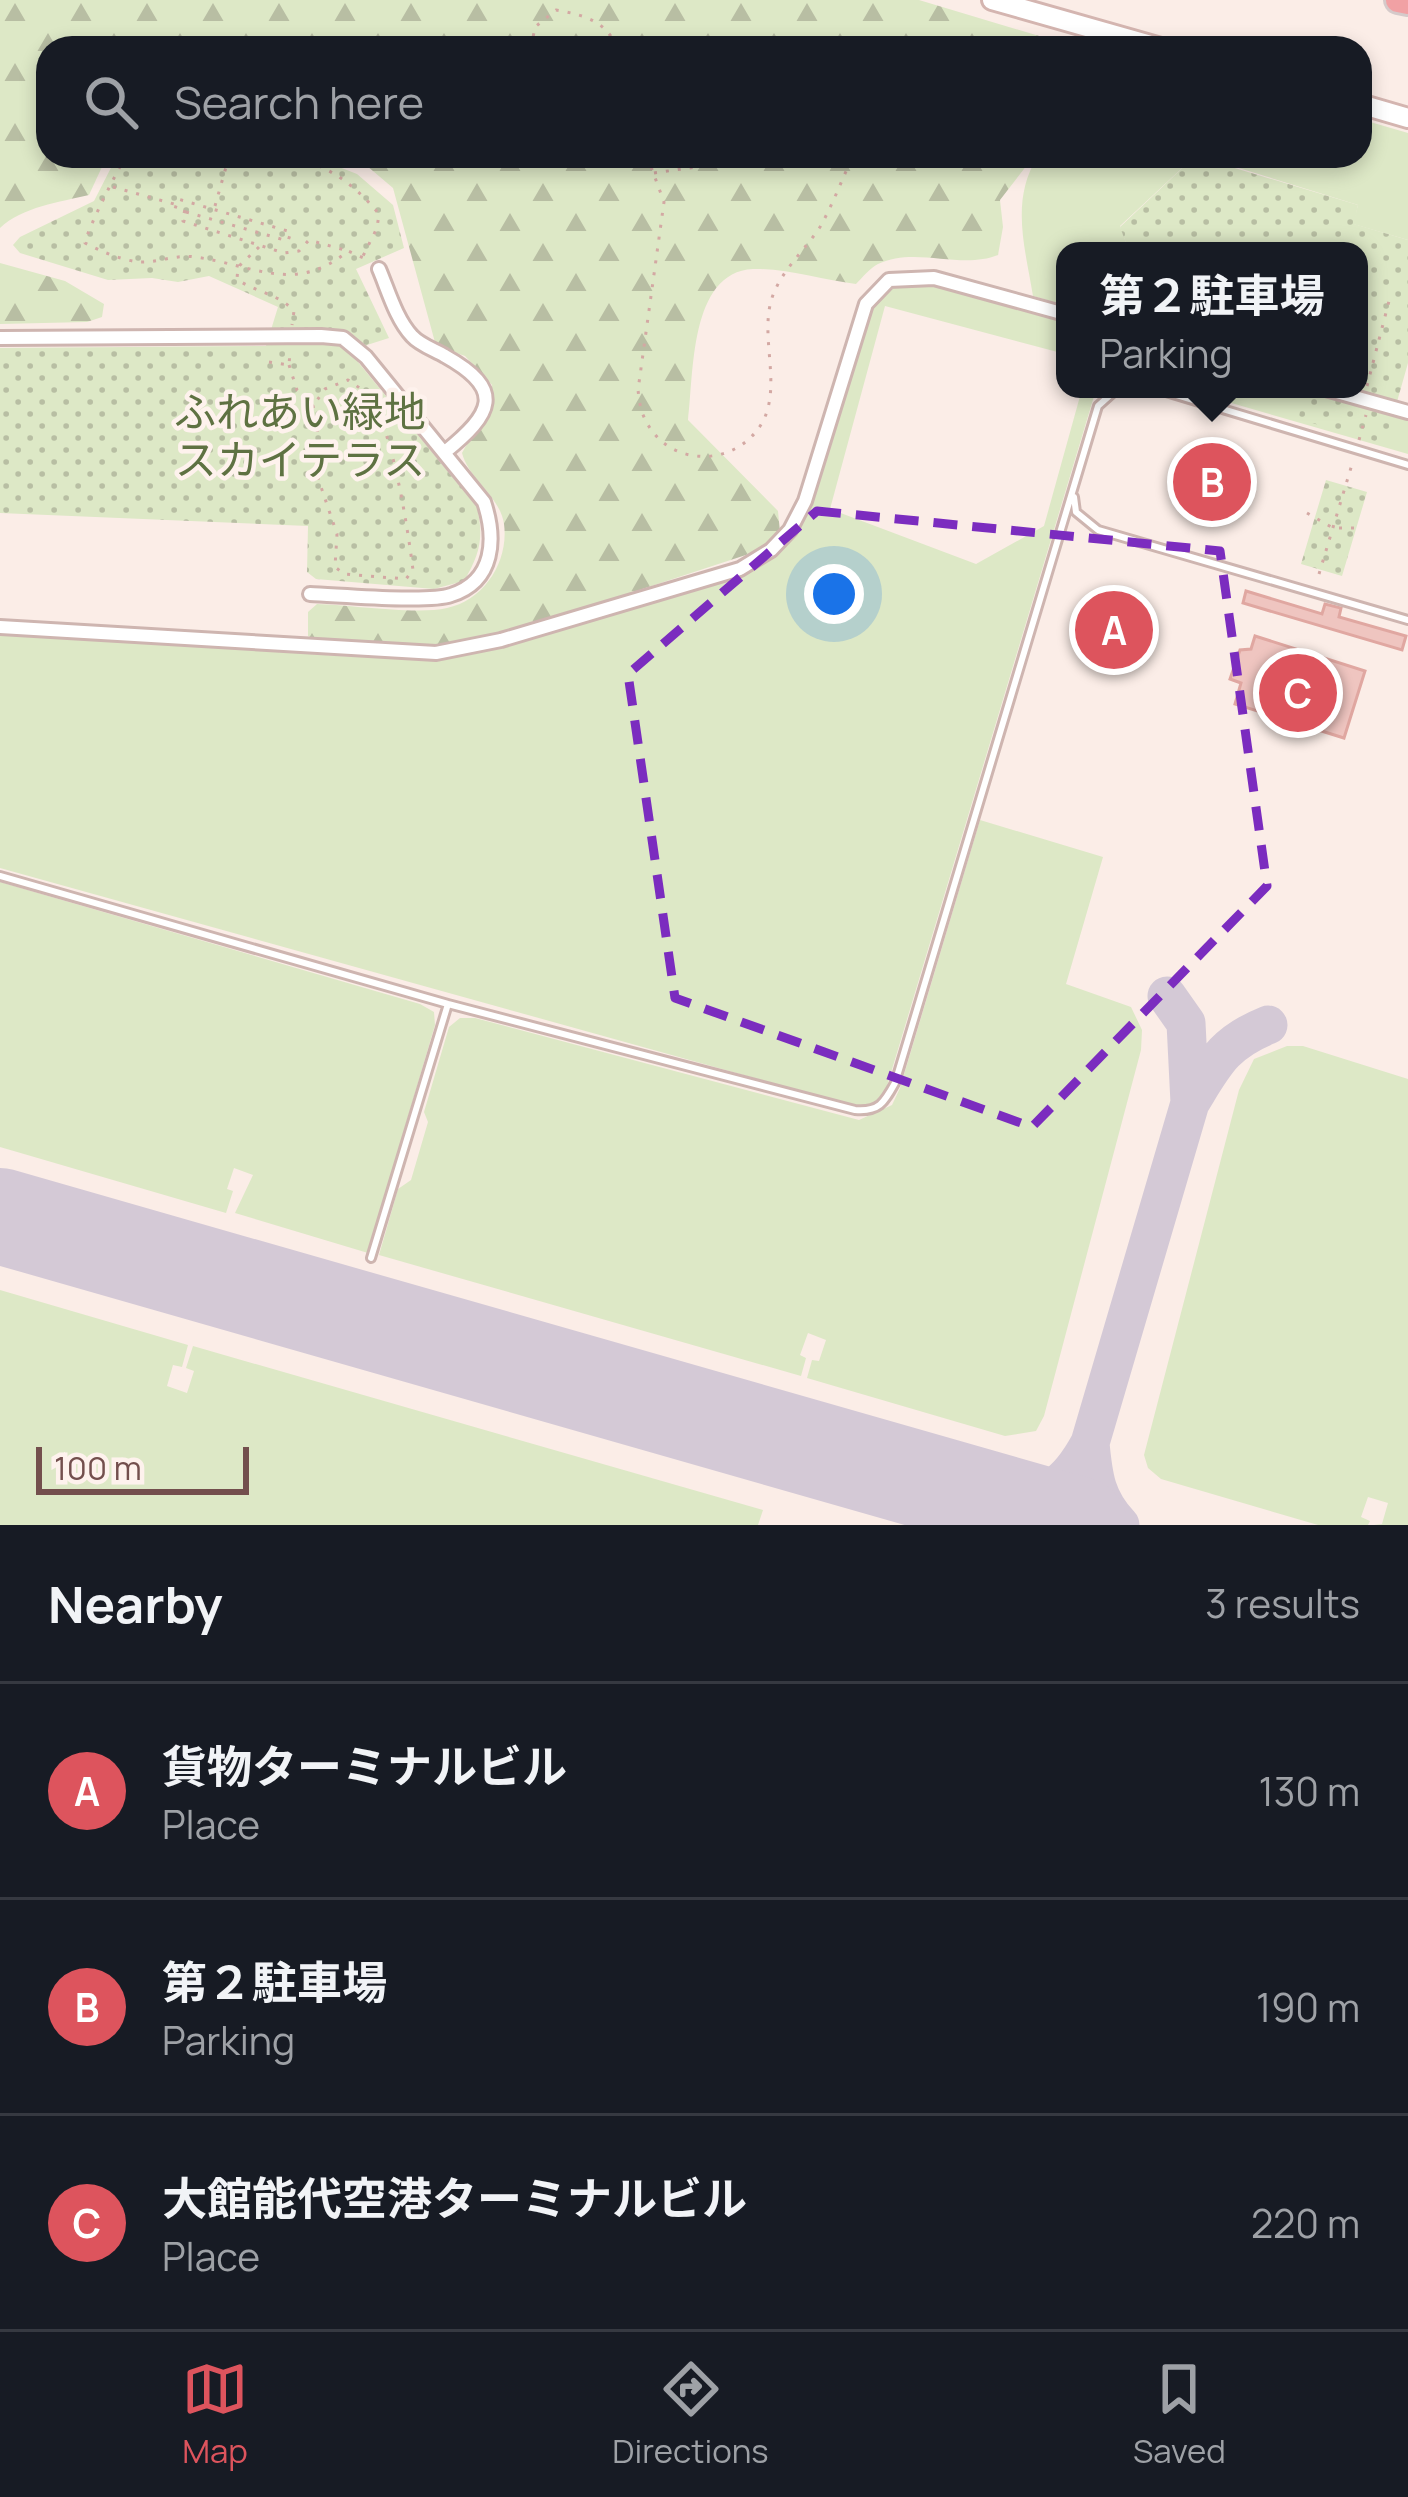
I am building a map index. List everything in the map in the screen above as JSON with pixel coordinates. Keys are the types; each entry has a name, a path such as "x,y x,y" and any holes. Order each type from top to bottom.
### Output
{"highway":[{"path":"1398,0 1408,2"}],"main road":[{"path":"992,0 1119,36"},
{"path":"1372,108 1408,118"}],"street":[{"path":"379,269 413,338 472,371 483,388 486,406 479,425 446,452"},
{"path":"0,627 436,653 585,616 740,569 771,550 790,530 805,501 866,304 889,280 934,278 1056,312"},
{"path":"0,338 343,338 366,357 484,502 493,528 491,557 478,576 455,594 443,597 310,594"},
{"path":"1357,398 1408,412"}],"lane":[{"path":"0,876 448,1004 872,1112 884,1104 896,1083 1098,406 1107,398"},
{"path":"1185,398 1408,465"},
{"path":"1074,493 1076,512 1098,530 1408,620"},
{"path":"371,1258 448,1004"}],"path":[{"path":"533,36 535,27 556,10 588,16 612,36"},
{"path":"120,168 86,232 85,243 140,262 191,256 273,275 300,275 328,267 348,251"},
{"path":"214,210 224,168"},
{"path":"320,168 354,184 379,214 363,256"},
{"path":"652,168 664,202 638,390 644,418 663,442 680,453 705,458 727,455 760,425 770,377 767,325 771,300 820,226 847,168"},
{"path":"654,173 689,168"},
{"path":"112,187 176,204"},
{"path":"178,199 214,210 291,232 288,242 175,208 178,199"},
{"path":"186,212 183,221 260,246 284,253 298,251 309,240 363,256 379,269"},
{"path":"260,246 238,267 237,279 252,290 282,298 293,311 289,365 296,390 313,406 318,478 337,534 335,567 344,574 406,579 413,570 406,517 375,405 348,380 325,389 313,406"},
{"path":"1368,396 1389,301"},
{"path":"269,362 289,365"},
{"path":"1319,574 1368,398"},
{"path":"1307,513 1334,528 1363,528"}],"highlighted area":[{"path":"817,511 1220,551 1267,886 1032,1127 675,998 628,674"}],"green space":[{"path":"0,0 919,0 1039,36 36,36 36,168 101,168 89,195 30,210 0,228"},
{"path":"1372,122 1408,133 1408,240 1353,224 1358,205 1239,168 1372,168"},
{"name":"ふれあい緑地 スカイテラス","path":"111,168 342,168 357,174 393,205 404,248 356,269 389,338 367,345 358,362 477,507 479,546 464,581 434,589 316,579 307,572 308,526 0,513 0,348 266,346 278,307 209,276 178,282 108,280 20,253 13,245 20,237 94,201"},
{"path":"369,168 1025,168 1000,200 1003,227 998,255 969,260 892,259 875,266 856,284 753,269 732,275 717,288 699,329 688,420 778,511 780,532 758,551 542,622 436,648 317,642 308,636 308,612 317,604 419,610 460,604 491,577 505,538 501,514 462,453 487,416 492,385 465,356 436,346 393,188"},
{"path":"1032,168 1182,168 1120,226 1126,242 1056,242 1056,302 1033,296 1022,207"},
{"path":"1182,168 1235,168 1358,205 1354,224 1408,240 1408,363 1385,444 1298,419 1304,398 1368,398 1368,242 1126,242 1120,227"},
{"path":"0,263 65,281 104,304 102,317 87,322 0,324"},
{"path":"897,283 934,283 1056,317 1056,352 885,306 830,509 976,564 1044,526 1080,398 1093,398 884,1096 875,1105 862,1108 0,868 0,631 427,659 482,651 733,579 781,552 797,531 870,309"},
{"path":"1214,398 1343,398 1408,416 1408,454"},
{"path":"1326,480 1367,492 1342,576 1301,564"},
{"path":"980,820 1103,857 1066,984 1131,1007 1142,1030 1141,1050 1044,1416 1036,1431 1005,1436 807,1378 826,1340 808,1333 800,1355 806,1358 801,1376 379,1255 398,1189 411,1180 428,1122 424,1112 449,1027 460,1018 475,1018 859,1120 892,1105"},
{"path":"0,882 420,1004 434,1012 435,1025 368,1253 235,1213 253,1175 234,1168 226,1213 0,1147"},
{"path":"1287,1046 1303,1046 1408,1079 1408,1525 1374,1525 1382,1524 1388,1503 1368,1497 1361,1517 1370,1521 1368,1525 1318,1525 1161,1479 1148,1468 1144,1455 1239,1090 1254,1059"},
{"path":"0,1290 188,1345 182,1367 173,1365 167,1386 187,1393 194,1371 186,1368 193,1346 763,1510 758,1525 0,1525"}],"building":[{"path":"1246,591 1322,614 1325,604 1341,608 1339,617 1406,636 1402,650 1243,603"},
{"path":"1099,597 1145,612 1131,656 1085,641"},
{"path":"1255,636 1365,671 1344,738 1235,704 1241,683 1230,679 1240,650 1251,649"}],"taxiway":[{"path":"1167,996 1186,1023 1190,1103"},
{"path":"993,1500 1026,1497 1051,1488 1071,1472 1090,1443 1190,1103 1230,1047 1268,1025"},
{"path":"1090,1443 1097,1487 1120,1525"}],"runway":[{"path":"0,1216 1079,1525"}],"place":[{"name":"第２駐車場","path":"1212,482"},
{"name":"貨物ターミナルビル","path":"1114,630"},
{"name":"大館能代空港ターミナルビル","path":"1298,693"}]}
